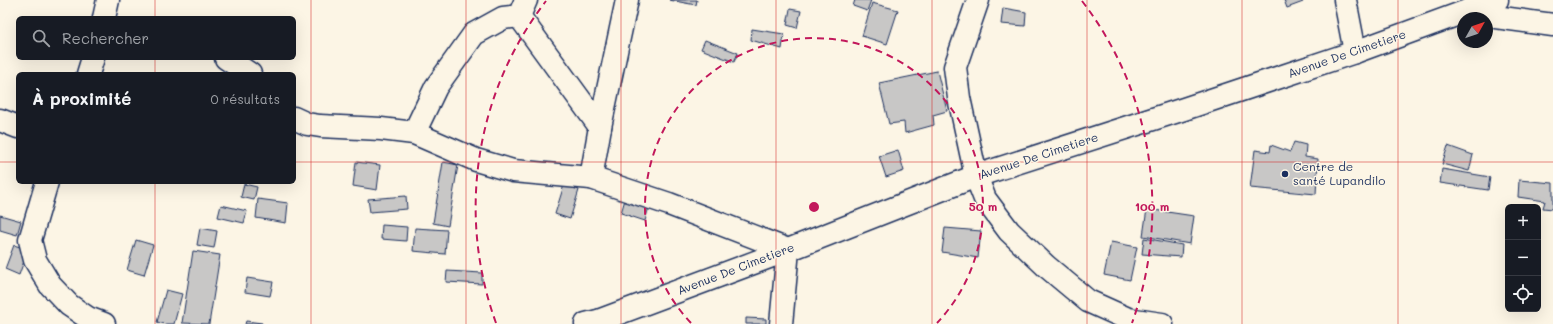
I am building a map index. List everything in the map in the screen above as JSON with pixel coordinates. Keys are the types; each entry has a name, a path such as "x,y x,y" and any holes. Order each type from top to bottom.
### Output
{"street":[{"path":"104,16 108,0"},
{"path":"591,178 600,127 627,0"},
{"path":"978,0 955,67 959,98 976,176 984,199 1009,231 1046,266 1088,301 1128,319 1162,324"},
{"path":"1345,0 1355,52"},
{"name":"Avenue De Cimetiere","path":"1463,12 1497,0"},
{"path":"414,133 436,87 474,34 522,8 600,127"},
{"name":"Avenue De Cimetiere","path":"586,324 598,321 788,250 976,176 1355,52 1457,14"},
{"path":"1493,16 1553,25"},
{"path":"89,72 92,60"},
{"path":"229,60 247,72"},
{"path":"296,119 307,124 320,126 381,129 414,133 476,160 513,171 591,178 669,204 788,250 781,324"},
{"path":"0,120 16,126"},
{"path":"46,184 30,240 35,260 50,285 69,305 88,318 104,324"}],"building":[{"path":"669,0 697,0 696,5"},
{"path":"855,0 871,0 867,11 853,6"},
{"path":"1284,0 1302,0 1303,2 1287,8"},
{"path":"872,3 898,10 887,44 862,36"},
{"path":"1003,8 1026,12 1025,26 1001,24"},
{"path":"790,9 801,11 797,28 787,25"},
{"path":"752,29 784,34 782,49 751,40"},
{"path":"705,40 738,53 734,62 701,49"},
{"path":"937,71 947,111 933,115 934,125 905,133 904,122 889,124 879,83"},
{"name":"Centre de santé Lupandilo","path":"1294,142 1306,145 1305,157 1318,159 1316,194 1250,188 1255,150 1270,152 1271,145 1290,152"},
{"path":"1448,146 1473,155 1469,171 1442,164"},
{"path":"898,150 904,171 886,177 879,156"},
{"path":"356,162 380,165 377,190 353,186"},
{"path":"443,162 458,165 448,226 433,223"},
{"path":"1442,169 1490,177 1488,190 1440,183"},
{"path":"1519,180 1553,183 1553,209 1543,208 1545,201 1518,197"},
{"path":"244,184 257,187 254,200 241,197"},
{"path":"564,185 579,190 570,219 555,214"},
{"path":"406,196 407,209 370,212 368,199"},
{"path":"626,196 650,203 645,221 621,213"},
{"path":"258,199 288,203 286,223 256,218"},
{"path":"221,205 247,211 244,223 218,217"},
{"path":"1147,209 1194,216 1190,244 1143,236"},
{"path":"0,215 21,221 17,235 0,230"},
{"path":"382,225 407,227 406,241 381,239"},
{"path":"200,228 217,231 214,248 197,245"},
{"path":"415,228 447,230 445,254 413,251"},
{"path":"945,228 981,231 978,258 942,252"},
{"path":"1144,238 1182,245 1181,257 1142,254"},
{"path":"136,240 153,245 144,275 127,270"},
{"path":"1111,242 1137,247 1130,280 1104,275"},
{"path":"14,245 28,250 19,275 5,269"},
{"path":"193,251 220,255 209,324 182,323"},
{"path":"447,271 482,273 482,284 446,282"},
{"path":"247,278 273,282 270,296 245,292"},
{"path":"166,290 182,294 174,324 157,322"},
{"path":"746,318 766,319 766,324 746,324"},
{"path":"246,321 262,323 262,324 245,324"}],"place":[{"name":"Centre de santé Lupandilo","path":"1285,174"}]}
